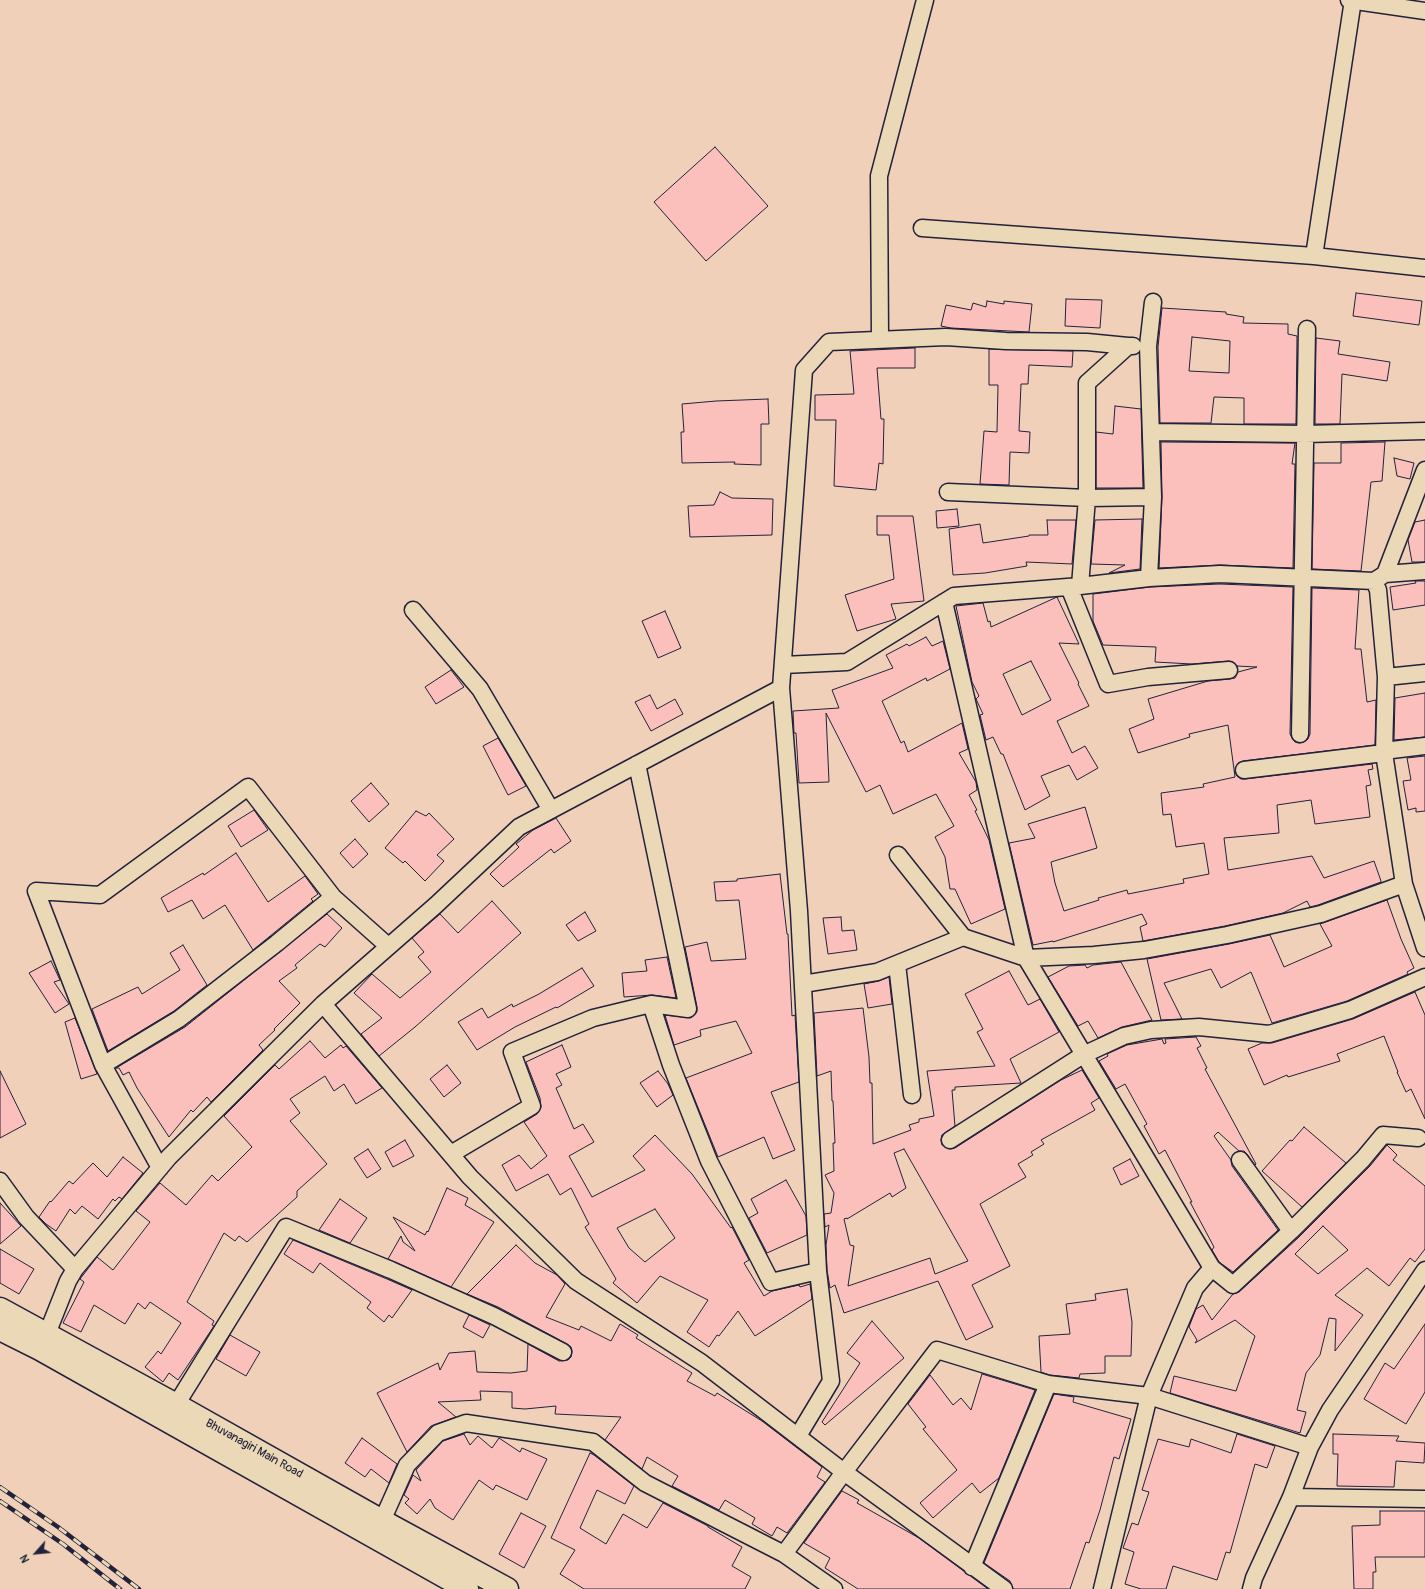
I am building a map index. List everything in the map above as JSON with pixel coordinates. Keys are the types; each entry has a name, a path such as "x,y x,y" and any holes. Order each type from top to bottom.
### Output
{"main road":[{"name":"Bhuvanagiri Main Road","path":"0,1308 47,1334 172,1413 468,1589"},
{"name":"Bhuvanagiri Main Road","path":"0,1329 172,1413 382,1521 508,1589"}],"street":[{"path":"880,340 879,176 925,0"},
{"path":"1349,0 1425,11"},
{"path":"1314,256 1353,0"},
{"path":"922,228 1314,256 1425,268"},
{"path":"1149,578 1153,497 1148,346 1153,302"},
{"path":"1300,734 1307,330"},
{"path":"798,1436 831,1381 818,1271 804,984 781,688 804,370 829,342 946,337 1006,341 1087,342 1128,346 1148,346"},
{"path":"1128,346 1086,383 1087,498 1075,586 1108,684 1148,677 1230,670"},
{"path":"1151,432 1305,434 1425,431"},
{"path":"1425,470 1422,488 1379,577 1378,590 1386,677 1388,751 1404,884 1425,948"},
{"path":"948,492 1087,498 1153,497"},
{"path":"783,665 847,662 954,596 1149,578 1220,574 1302,579 1379,577 1425,571"},
{"path":"944,602 1026,958 1212,1268 1233,1285 1291,1231 1363,1159 1383,1135 1418,1138"},
{"path":"413,610 480,688 551,810"},
{"path":"1386,677 1425,673"},
{"path":"47,1334 68,1281 75,1269 160,1168 323,1004 436,905 519,827 781,688"},
{"path":"1244,770 1425,746"},
{"path":"451,1154 532,1106 512,1052 593,1018 650,1004 688,1009 637,764"},
{"path":"160,1168 103,1065 36,890 100,895 248,787 333,897 388,946"},
{"path":"898,855 963,937 1026,958 1094,955 1144,950 1227,935 1321,914 1404,884"},
{"path":"103,1065 179,1019 277,943 333,897"},
{"path":"804,984 877,972 963,937"},
{"path":"897,964 912,1095"},
{"path":"950,1140 1084,1055 1124,1036 1152,1030 1199,1027 1269,1034 1350,1010 1425,977"},
{"path":"323,1004 470,1177 576,1281 702,1363 844,1472 1004,1589"},
{"path":"650,1004 671,1065 709,1161 771,1282 818,1271"},
{"path":"1240,1160 1291,1231"},
{"path":"0,1181 26,1218 75,1269"},
{"path":"172,1413 286,1227 391,1270 494,1316 563,1352"},
{"path":"1102,1589 1149,1396 1195,1288 1212,1268"},
{"path":"1254,1588 1310,1447 1330,1410 1425,1270"},
{"path":"784,1554 937,1350 1048,1384 1149,1396 1310,1447"},
{"path":"972,1567 1048,1384"},
{"path":"382,1521 407,1465 438,1433 466,1423 593,1442 645,1482 784,1554 834,1589"},
{"path":"1291,1497 1425,1499"}],"building":[{"path":"715,147 768,206 706,261 654,202"},
{"path":"1356,293 1422,301 1419,325 1353,316"},
{"path":"1066,299 1102,300 1100,328 1065,326"},
{"path":"987,301 1004,304 1004,301 1032,304 1029,332 951,328 941,326 946,305 971,310 973,303 986,307"},
{"path":"1162,308 1226,312 1226,314 1244,317 1243,323 1288,324 1288,334 1297,336 1296,424 1244,424 1244,398 1214,397 1211,423 1160,423 1158,347","holes":["1192,337 1230,341 1229,373 1189,371"]},
{"path":"1316,338 1340,341 1338,354 1390,362 1387,381 1342,374 1340,424 1315,424"},
{"path":"915,348 915,368 877,368 881,419 884,419 883,464 879,463 876,490 834,486 836,420 815,420 815,395 854,394 850,351"},
{"path":"989,349 1073,351 1072,367 1029,365 1028,384 1021,384 1019,431 1030,432 1029,453 1010,452 1009,485 980,484 984,431 997,432 998,385 989,385"},
{"path":"768,399 769,424 761,424 761,465 734,464 735,462 682,463 681,432 684,432 682,404"},
{"path":"1115,406 1141,409 1143,488 1096,488 1096,432 1113,434"},
{"path":"1161,442 1295,443 1292,464 1295,464 1293,568 1220,565 1159,568 1162,497"},
{"path":"1385,442 1382,481 1371,482 1361,571 1312,569 1314,463 1341,463 1341,443"},
{"path":"1394,458 1414,463 1410,479 1397,476"},
{"path":"720,492 732,498 773,499 772,535 690,537 688,506 714,505"},
{"path":"957,509 959,526 937,528 936,511"},
{"path":"877,516 913,516 924,601 891,604 896,619 857,631 845,595 894,579 889,535 877,535"},
{"path":"1142,519 1140,569 1109,573 1125,565 1091,564 1095,520"},
{"path":"1047,520 1076,520 1072,564 1026,562 1027,566 985,573 953,575 949,529 980,524 983,543 1029,535 1048,535"},
{"path":"1425,520 1425,562 1412,562 1408,540 1415,522"},
{"path":"1415,581 1425,581 1425,605 1393,610 1390,587 1416,583"},
{"path":"1220,584 1293,587 1290,734 1295,742 1304,742 1308,739 1310,734 1312,588 1359,590 1355,649 1361,649 1367,702 1376,700 1375,745 1243,761 1238,763 1235,771 1237,776 1241,779 1245,779 1372,764 1373,769 1368,770 1371,785 1366,786 1370,817 1315,824 1311,800 1277,805 1279,833 1224,838 1228,870 1312,856 1324,878 1374,861 1381,882 1310,907 1307,901 1283,913 1225,926 1143,941 1140,927 1147,924 1142,914 1053,942 1033,945 1009,843 1035,838 1028,824 1085,807 1097,848 1051,862 1055,883 1064,911 1099,900 1098,898 1127,890 1128,894 1184,883 1183,879 1209,874 1204,843 1176,847 1171,814 1163,815 1161,793 1204,787 1203,784 1235,777 1228,725 1189,734 1190,737 1138,753 1129,729 1154,719 1148,699 1208,681 1235,678 1238,672 1257,667 1237,666 1233,662 1229,661 1192,664 1155,662 1156,647 1103,645 1093,621 1093,594 1150,587"},
{"path":"1057,597 1079,644 1059,643 1089,706 1057,721 1072,753 1085,746 1098,768 1077,780 1069,765 1041,776 1050,796 1025,810 1003,754 1001,754 993,737 986,740 980,715 983,714 976,699 979,696 972,682 956,606 983,603 988,622 990,621 991,627","holes":["1031,661 1051,700 1022,715 1003,674"]},
{"path":"665,611 681,648 658,658 642,621"},
{"path":"926,637 932,646 943,641 950,669 927,681 926,678 882,701 901,743 904,741 908,752 962,723 968,749 959,753 976,782 977,790 969,795 977,810 975,811 989,840 1005,909 971,924 955,889 950,889 945,857 935,837 954,826 936,794 893,814 880,785 866,792 826,713 829,782 799,783 793,711 839,708 832,690 893,668 886,655 907,644 909,646"},
{"path":"451,670 464,687 436,704 425,687"},
{"path":"1425,693 1425,737 1394,740 1395,698"},
{"path":"650,695 657,709 675,699 683,714 651,731 635,702"},
{"path":"498,738 526,786 508,795 483,746"},
{"path":"1425,756 1425,811 1416,812 1416,808 1408,810 1403,781 1411,780 1407,758"},
{"path":"371,783 389,804 369,822 351,801"},
{"path":"254,810 268,830 241,847 228,826"},
{"path":"416,811 426,816 429,813 454,839 437,855 444,861 425,881 405,861 403,863 385,848"},
{"path":"556,818 571,841 554,853 551,849 503,887 490,874 519,847 516,844 533,830"},
{"path":"355,839 368,854 353,868 340,853"},
{"path":"236,853 268,902 305,876 318,894 311,899 313,901 253,950 225,905 203,919 192,900 168,912 161,898 203,873 204,875"},
{"path":"780,874 788,934 792,1016 795,1015 799,1082 771,1092 795,1150 773,1159 764,1137 718,1157 686,1078 752,1053 736,1021 700,1030 701,1036 674,1045 665,1015 691,1018 697,1012 685,947 707,942 711,961 746,959 739,900 716,901 714,882 737,881 737,879"},
{"path":"1387,900 1401,939 1414,968 1407,972 1408,974 1347,1001 1272,1023 1251,972 1221,988 1211,969 1164,983 1182,1019 1161,1020 1147,959 1270,935 1284,967 1332,946 1320,924"},
{"path":"492,901 521,933 415,1027 379,1056 361,1034 382,1018 354,993 372,974 400,998 431,972 418,957 424,952 412,938 440,914 458,933"},
{"path":"585,912 596,931 578,941 566,925"},
{"path":"327,914 342,928 325,947 320,944 295,965 297,968 279,981 300,1003 259,1045 263,1050 211,1102 207,1097 193,1112 191,1110 169,1137 137,1088 129,1072 123,1075 119,1068 116,1068 185,1027"},
{"path":"841,917 842,931 854,930 857,950 828,954 823,918"},
{"path":"183,945 207,985 174,1011 108,1051 92,1009 138,987 142,994 180,970 170,953"},
{"path":"667,957 676,998 652,995 624,997 622,973 647,971 645,960"},
{"path":"51,961 60,980 54,982 69,1004 55,1013 29,973"},
{"path":"1121,962 1152,1020 1122,1027 1098,1038 1088,1021 1078,1026 1048,977 1069,966 1085,965 1087,968 1093,965"},
{"path":"582,968 594,986 557,1008 556,1007 515,1027 477,1050 458,1022 482,1008 488,1018 512,1004 513,1007 539,994"},
{"path":"1009,971 1028,1005 1040,999 1059,1032 1010,1059 1021,1083 955,1087 955,1090 952,1090 955,1126 942,1135 942,1145 950,1149 955,1148 1061,1080 1082,1070 1099,1098 1091,1103 1095,1110 1041,1140 1044,1144 1031,1152 1033,1155 1018,1164 1026,1177 980,1204 1010,1266 972,1285 993,1327 966,1340 938,1281 844,1313 835,1285 830,1288 827,1270 826,1245 829,1225 825,1227 824,1214 831,1213 834,1193 825,1175 834,1171 833,1143 835,1143 833,1101 831,1071 817,1076 814,1013 863,1008 869,1057 870,1083 872,1083 873,1144 911,1130 909,1125 919,1122 919,1119 934,1116 927,1071 995,1066 977,1032 983,1029 965,994","holes":["904,1149 968,1261 935,1274 930,1258 848,1286 854,1246 850,1245 844,1219 847,1219 890,1193 892,1197 906,1188 894,1153"]},
{"path":"889,977 892,1004 868,1008 864,984"},
{"path":"1415,992 1425,1015 1425,1119 1411,1089 1406,1092 1384,1036 1337,1054 1340,1061 1288,1077 1287,1075 1264,1085 1248,1049 1262,1043 1272,1043 1353,1019"},
{"path":"75,1018 97,1074 81,1079 65,1022"},
{"path":"1196,1037 1201,1046 1197,1048 1207,1068 1205,1069 1256,1164 1255,1165 1244,1151 1239,1151 1218,1132 1214,1136 1231,1160 1232,1166 1278,1230 1233,1272 1219,1262 1212,1250 1214,1247 1165,1150 1159,1154 1144,1126 1147,1124 1125,1084 1116,1089 1099,1061 1108,1056 1107,1054 1127,1045 1162,1039 1164,1044 1166,1043 1165,1039"},
{"path":"310,1041 325,1058 341,1045 343,1048 346,1046 382,1088 356,1104 344,1084 334,1091 325,1076 290,1099 300,1113 290,1121 327,1164 297,1191 297,1197 247,1242 239,1236 235,1241 224,1233 187,1302 214,1321 212,1325 214,1326 178,1380 169,1373 163,1382 145,1367 158,1351 161,1354 181,1323 150,1302 145,1309 138,1303 125,1324 94,1305 81,1332 63,1323 84,1282 80,1279 97,1257 113,1270 150,1222 136,1211 160,1183 186,1205 212,1175 218,1181 252,1147 224,1116 275,1065 279,1069"},
{"path":"562,1045 571,1067 556,1074 562,1085 556,1088 574,1129 583,1124 594,1142 569,1156 592,1197 645,1170 633,1156 655,1135 692,1174 731,1228 732,1227 749,1260 744,1263 764,1296 772,1291 810,1284 812,1299 755,1336 738,1311 719,1336 717,1335 709,1347 687,1332 708,1300 660,1276 637,1303 613,1283 616,1279 585,1227 589,1224 571,1188 560,1195 548,1174 516,1191 502,1165 519,1155 531,1169 547,1156 524,1122 537,1114 541,1107 540,1098 526,1062","holes":["655,1209 675,1238 645,1262 629,1248 617,1228"]},
{"path":"447,1065 461,1083 444,1097 430,1079"},
{"path":"0,1071 26,1124 0,1138"},
{"path":"658,1071 668,1084 673,1095 657,1107 640,1083"},
{"path":"1304,1127 1346,1163 1302,1207 1262,1171"},
{"path":"405,1140 414,1156 393,1167 385,1152"},
{"path":"1387,1145 1397,1155 1393,1160 1425,1186 1425,1249 1415,1262 1410,1258 1389,1286 1367,1268 1335,1295 1363,1315 1335,1351 1336,1319 1329,1318 1320,1355 1306,1373 1297,1410 1306,1412 1300,1433 1170,1393 1174,1376 1236,1391 1255,1336 1235,1320 1195,1343 1197,1340 1189,1327 1196,1309 1203,1305 1212,1320 1233,1294 1239,1292 1298,1238 1370,1166","holes":["1323,1226 1348,1250 1318,1274 1295,1254"]},
{"path":"368,1149 381,1169 367,1178 354,1158"},
{"path":"123,1157 143,1173 122,1199 119,1197 115,1201 113,1199 98,1219 82,1206 75,1214 70,1209 56,1231 39,1217 50,1201 51,1202 69,1181 73,1184 93,1163 107,1177"},
{"path":"1130,1159 1139,1176 1121,1185 1113,1168"},
{"path":"786,1180 806,1216 807,1235 767,1253 749,1218 758,1213 751,1199"},
{"path":"447,1188 468,1198 465,1205 494,1222 451,1287 388,1259 401,1236 403,1242 415,1251 393,1217 425,1235 427,1231 428,1232"},
{"path":"340,1199 367,1218 350,1243 319,1230"},
{"path":"0,1203 21,1226 0,1244"},
{"path":"293,1240 412,1290 392,1318 389,1315 384,1322 367,1308 371,1302 320,1263 313,1273 284,1254"},
{"path":"516,1245 535,1263 557,1275 565,1284 546,1317 579,1330 581,1326 611,1341 620,1324 638,1335 636,1338 692,1373 687,1381 715,1396 717,1393 762,1421 822,1467 817,1477 825,1482 787,1533 777,1527 772,1536 752,1524 755,1518 725,1500 719,1510 672,1486 678,1476 647,1457 642,1469 605,1440 621,1417 555,1414 556,1406 525,1409 512,1408 512,1392 480,1391 481,1400 438,1402 456,1417 431,1426 407,1452 377,1393 438,1363 440,1370 449,1353 475,1351 477,1372 511,1373 527,1371 528,1344 559,1361 568,1360 571,1357 571,1347 567,1344 498,1307 467,1294"},
{"path":"0,1249 34,1269 19,1294 0,1283"},
{"path":"1127,1289 1132,1322 1131,1356 1105,1356 1105,1373 1080,1374 1079,1378 1050,1375 1041,1372 1039,1336 1070,1334 1066,1304 1096,1300 1095,1294"},
{"path":"469,1315 490,1325 483,1338 463,1327"},
{"path":"872,1321 904,1358 825,1425 822,1422 860,1363 847,1353"},
{"path":"1425,1324 1425,1392 1406,1424 1364,1399 1385,1363 1394,1369"},
{"path":"230,1335 260,1352 246,1376 216,1359"},
{"path":"982,1374 1035,1390 999,1478 980,1493 972,1483 933,1518 920,1503 957,1470 923,1429 926,1427 908,1404 930,1375 953,1405 961,1398 971,1410"},
{"path":"1054,1394 1074,1397 1073,1402 1131,1419 1119,1459 1114,1457 1100,1510 1089,1543 1086,1542 1070,1589 1013,1589 1010,1581 984,1563"},
{"path":"464,1434 470,1445 478,1436 492,1448 499,1438 520,1452 522,1448 547,1459 527,1500 496,1485 493,1490 479,1480 453,1520 435,1508 430,1499 417,1514 405,1503 409,1499 404,1495 413,1475 421,1481 416,1470 443,1441"},
{"path":"1237,1434 1275,1446 1267,1468 1255,1464 1230,1553 1226,1552 1217,1580 1173,1566 1166,1589 1141,1589 1125,1584 1134,1552 1123,1548 1132,1523 1138,1525 1149,1492 1142,1490 1158,1439 1189,1447 1191,1439 1231,1453"},
{"path":"1333,1434 1399,1436 1396,1441 1425,1443 1424,1463 1396,1461 1394,1487 1337,1486 1338,1454 1333,1454"},
{"path":"362,1438 397,1464 389,1483 371,1469 365,1477 345,1463"},
{"path":"590,1453 634,1486 625,1504 597,1490 580,1528 606,1544 623,1514 647,1528 663,1503 708,1526 742,1547 732,1566 751,1577 745,1589 584,1589 560,1574 575,1550 551,1538"},
{"path":"842,1491 859,1500 857,1503 919,1538 988,1589 858,1589 825,1568 830,1558 804,1543"},
{"path":"1380,1511 1425,1511 1425,1557 1375,1557 1376,1572 1373,1572 1373,1589 1354,1589 1352,1526 1380,1525"},
{"path":"521,1513 546,1526 524,1568 499,1554"}],"railway":[{"path":"0,1487 58,1527 139,1589"},
{"path":"0,1501 63,1544 120,1589"}]}
